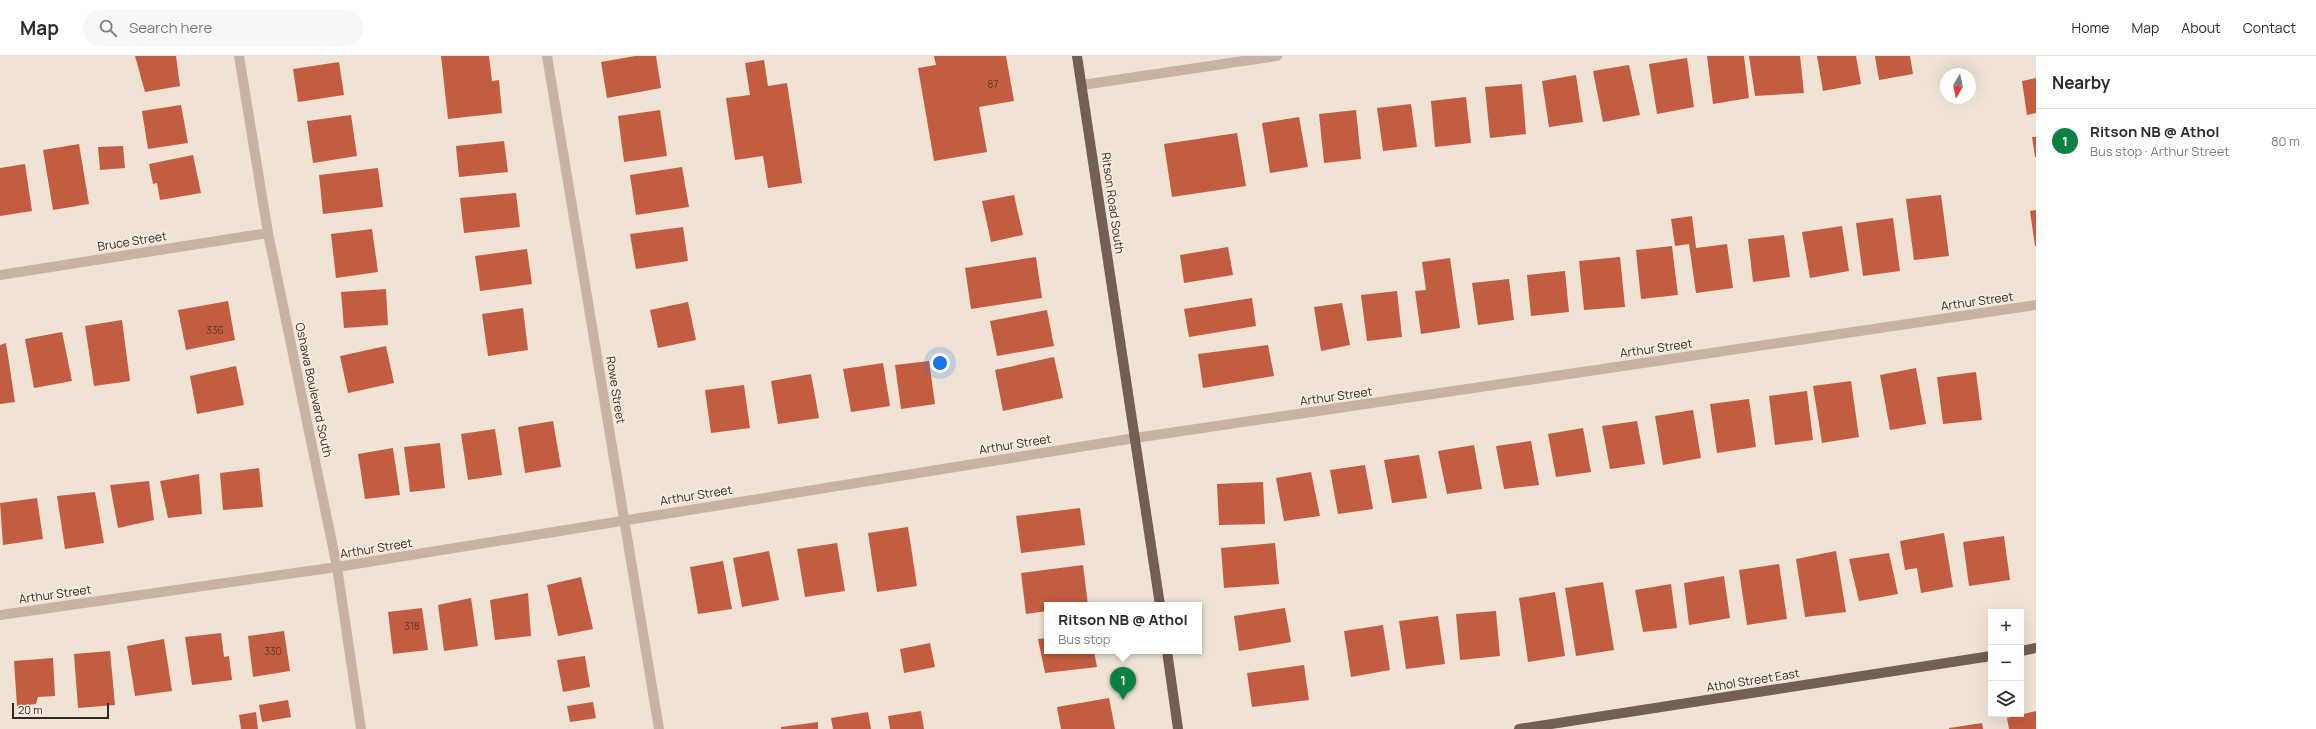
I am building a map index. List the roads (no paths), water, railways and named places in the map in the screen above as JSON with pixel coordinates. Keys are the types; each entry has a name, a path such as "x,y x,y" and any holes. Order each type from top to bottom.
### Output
{"main road":[{"name":"Ritson Road South","path":"1077,56 1160,602"},
{"path":"2024,650 2036,648"},
{"path":"1167,654 1178,729"},
{"name":"Athol Street East","path":"1520,729 1988,656"}],"street":[{"name":"Oshawa Boulevard South","path":"239,56 268,233 337,567 361,729"},
{"name":"Rowe Street","path":"547,56 659,729"},
{"path":"1082,85 1277,56"},
{"name":"Bruce Street","path":"0,275 268,233"},
{"name":"Arthur Street","path":"0,615 337,567 1135,438 2036,305"}],"place":[{"name":"Ritson NB @ Athol","path":"1123,700"}]}
